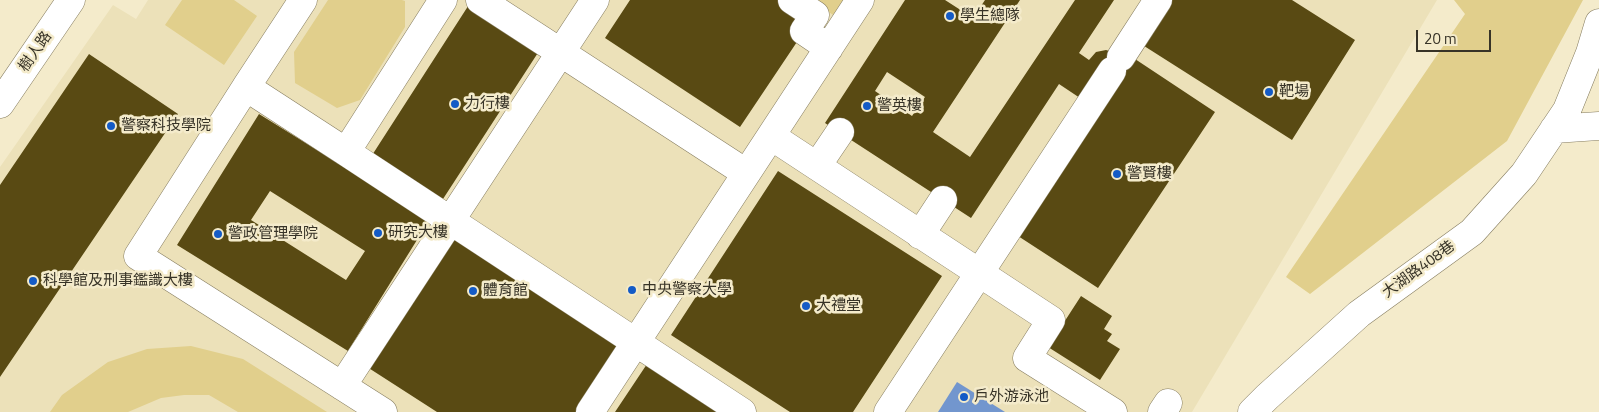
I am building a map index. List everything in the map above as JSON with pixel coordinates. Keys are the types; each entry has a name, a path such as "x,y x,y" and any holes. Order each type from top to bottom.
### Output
{"street":[{"name":"樹人路","path":"3,92 71,0"},
{"path":"346,152 443,0"},
{"path":"480,0 746,173"},
{"path":"342,386 595,0"},
{"path":"792,0 815,15 804,31 829,48"},
{"path":"590,412 860,0"},
{"path":"888,412 1158,0"},
{"path":"292,4 246,87 138,256 383,412"},
{"name":"大湖路408巷","path":"1252,412 1266,397 1359,314 1472,232 1524,174 1561,120 1590,53 1599,23"},
{"path":"246,87 742,412"},
{"path":"1561,120 1599,126"},
{"path":"817,166 840,132"},
{"path":"771,136 1051,320 1027,358 1113,412"},
{"path":"920,235 943,200"}],"shaded area":[{"name":"中央警察大學","path":"148,0 1437,0 1192,412 0,412 0,167 113,5 136,19"},
{"path":"182,0 234,0 257,16 224,65 165,25"},
{"path":"328,0 405,1 405,27 360,100 337,108 295,83 294,52"},
{"path":"810,0 854,0 841,20"},
{"path":"1454,0 1583,0 1507,141 1310,294 1286,277 1465,14"},
{"path":"191,346 243,359 327,412 238,412 209,395 184,395 161,398 128,412 50,412 62,395 108,362 147,349"}],"water":[{"name":"戶外游泳池","path":"957,382 1005,412 938,412"}],"building":[{"name":"研究大樓","path":"472,0 543,45 430,219 348,351 177,245 259,114 391,196 367,163","holes":["270,191 365,251 346,280 251,220"]},
{"path":"630,0 792,0 815,15 740,127 605,38"},
{"path":"905,0 945,0 973,18 985,0 1020,0 933,132 970,157 1075,0 1114,0 1079,53 1089,60 1096,52 1106,50 1135,59 1215,112 1098,288 1018,236 1080,98 1059,84 971,218 825,123","holes":["887,72 925,97 912,116 875,91"]},
{"name":"靶場","path":"1170,0 1292,0 1355,40 1292,140 1141,44"},
{"name":"科學館及刑事鑑識大樓","path":"89,54 178,114 0,377 0,185"},
{"name":"大禮堂","path":"778,171 942,276 853,412 790,412 671,335"},
{"name":"體育館","path":"448,235 621,346 578,412 437,412 364,365"},
{"path":"1081,296 1112,316 1104,329 1112,334 1107,341 1120,349 1100,380 1048,347"},
{"path":"647,364 718,412 615,412"}],"place":[{"name":"學生總隊","path":"950,16"},
{"name":"靶場","path":"1269,92"},
{"name":"力行樓","path":"455,104"},
{"name":"警英樓","path":"867,106"},
{"name":"警察科技學院","path":"111,126"},
{"name":"警賢樓","path":"1117,174"},
{"name":"研究大樓","path":"378,233"},
{"name":"警政管理學院","path":"218,234"},
{"name":"科學館及刑事鑑識大樓","path":"33,281"},
{"name":"中央警察大學","path":"632,290"},
{"name":"體育館","path":"473,291"},
{"name":"大禮堂","path":"806,306"},
{"name":"戶外游泳池","path":"964,397"}]}
